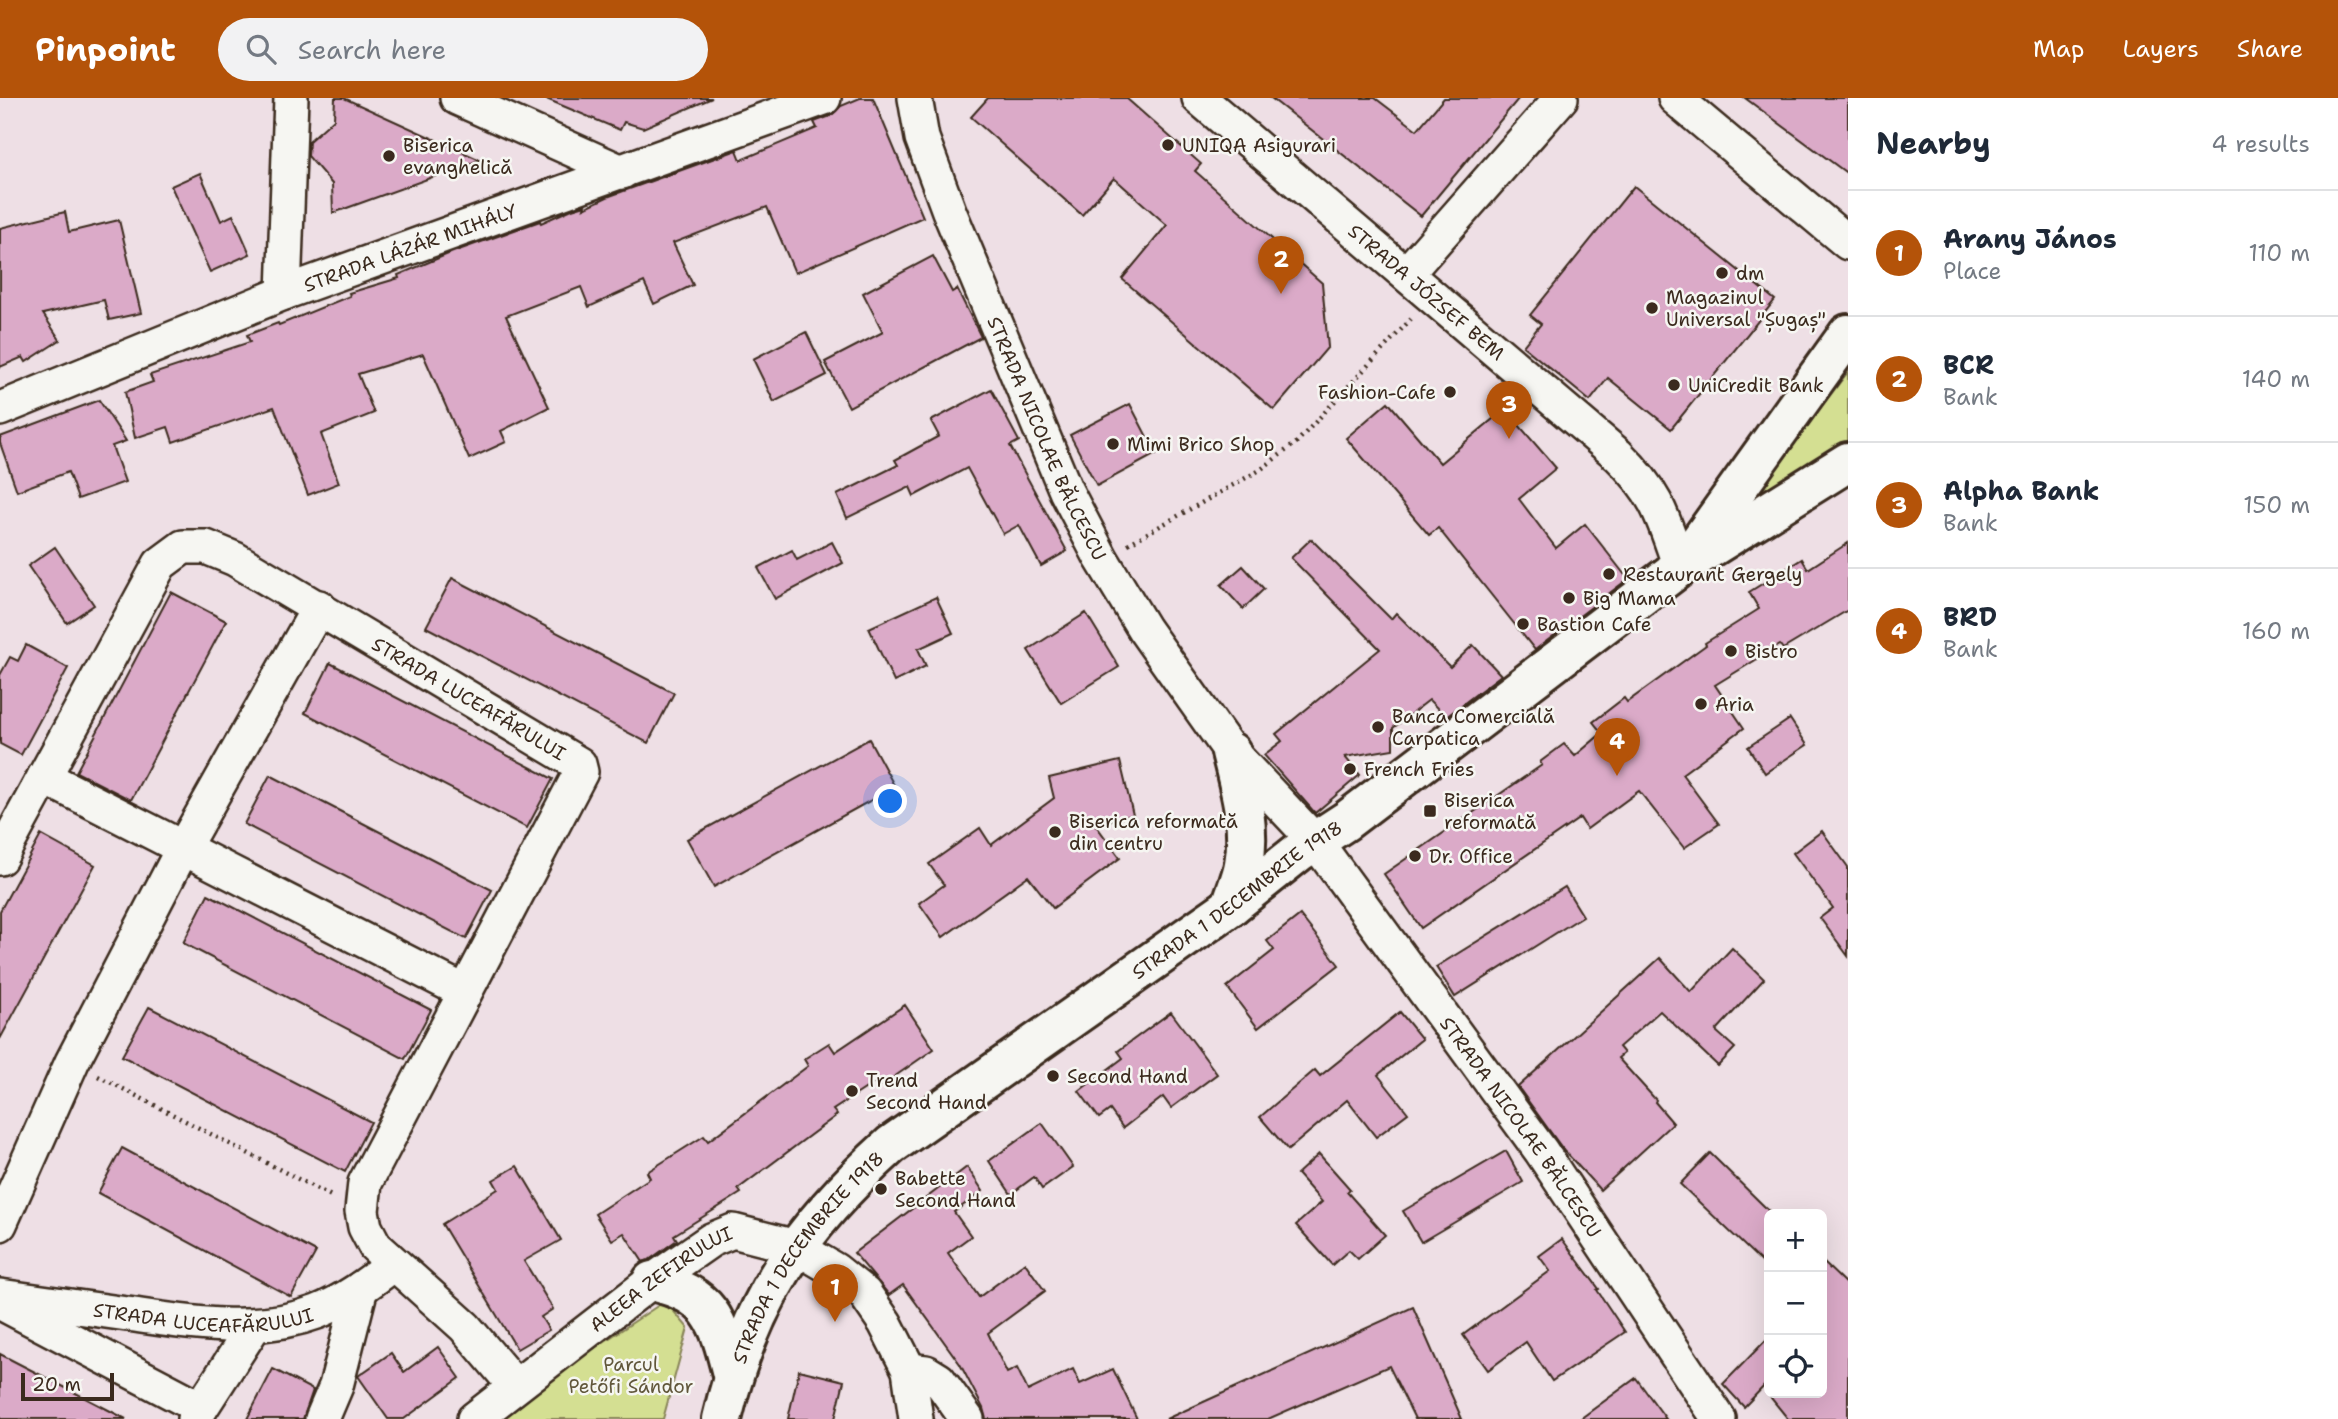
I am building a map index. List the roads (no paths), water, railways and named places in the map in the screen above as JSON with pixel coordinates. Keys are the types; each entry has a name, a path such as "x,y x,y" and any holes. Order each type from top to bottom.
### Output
{"main road":[{"path":"1680,568 1848,334"},
{"name":"STRADA 1 DECEMBRIE 1918","path":"722,1419 732,1374 750,1327 771,1286 823,1212 853,1179 891,1145 1231,906 1680,568 1848,462"},
{"path":"1231,751 1243,801 1247,834 1244,866 1231,906"},
{"path":"652,1282 678,1287 694,1296 710,1313 722,1335 732,1374"}],"street":[{"path":"284,293 291,98"},
{"path":"457,98 622,172"},
{"name":"STRADA LÁZÁR MIHÁLY","path":"0,409 284,293 824,98"},
{"name":"STRADA NICOLAE BĂLCESCU","path":"915,98 922,138 948,211 1066,491 1101,558 1144,629 1231,751 1316,842 1541,1151 1719,1419"},
{"name":"STRADA JÓZSEF BEM","path":"1199,98 1433,295 1640,476 1654,496 1680,568"},
{"path":"1407,274 1561,98"},
{"path":"1675,98 1848,243"},
{"name":"STRADA LUCEAFĂRULUI","path":"0,858 160,564 183,547 206,547 235,559 579,764 581,772 365,1183 362,1212 365,1227 375,1246 394,1264 361,1288 318,1311 285,1321 254,1326 202,1325 0,1296"},
{"path":"0,1224 72,1062 183,848 319,607"},
{"path":"44,777 465,992"},
{"name":"ALEEA ZEFIRULUI","path":"474,1419 652,1282 711,1240 733,1231 796,1247 835,1270 865,1294 885,1323 909,1370 916,1419"},
{"path":"394,1264 427,1290 465,1326 515,1386"},
{"path":"322,1419 337,1386 361,1288"},
{"name":"STRADA LUCEAFĂRULUI","path":"0,1302 197,1413"},
{"path":"197,1413 254,1326"},
{"path":"909,1370 926,1372 939,1380 967,1419"}],"place":[{"name":"UNIQA Asigurari","path":"1168,145"},
{"name":"Biserica evanghelică","path":"389,156"},
{"name":"dm","path":"1722,273"},
{"name":"BCR","path":"1281,294"},
{"name":"Magazinul Universal \"Șugaș\"","path":"1652,308"},
{"name":"UniCredit Bank","path":"1674,385"},
{"name":"Fashion-Cafe","path":"1450,392"},
{"name":"Alpha Bank","path":"1509,439"},
{"name":"Mimi Brico Shop","path":"1113,444"},
{"name":"Restaurant Gergely","path":"1609,574"},
{"name":"Big Mama","path":"1569,598"},
{"name":"Bastion Cafe","path":"1523,624"},
{"name":"Bistro","path":"1731,651"},
{"name":"Aria","path":"1701,704"},
{"name":"Banca Comercială Carpatica","path":"1378,727"},
{"name":"French Fries","path":"1350,769"},
{"name":"BRD","path":"1617,776"},
{"name":"Biserica reformată","path":"1430,811"},
{"name":"Biserica reformată din centru","path":"1055,832"},
{"name":"Dr. Office","path":"1415,856"},
{"name":"Second Hand","path":"1053,1076"},
{"name":"Trend Second Hand","path":"852,1091"},
{"name":"Babette Second Hand","path":"881,1189"},
{"name":"Arany János","path":"835,1322"}],"park label":[{"name":"Parcul Petőfi Sándor","path":"631,1375"}]}
